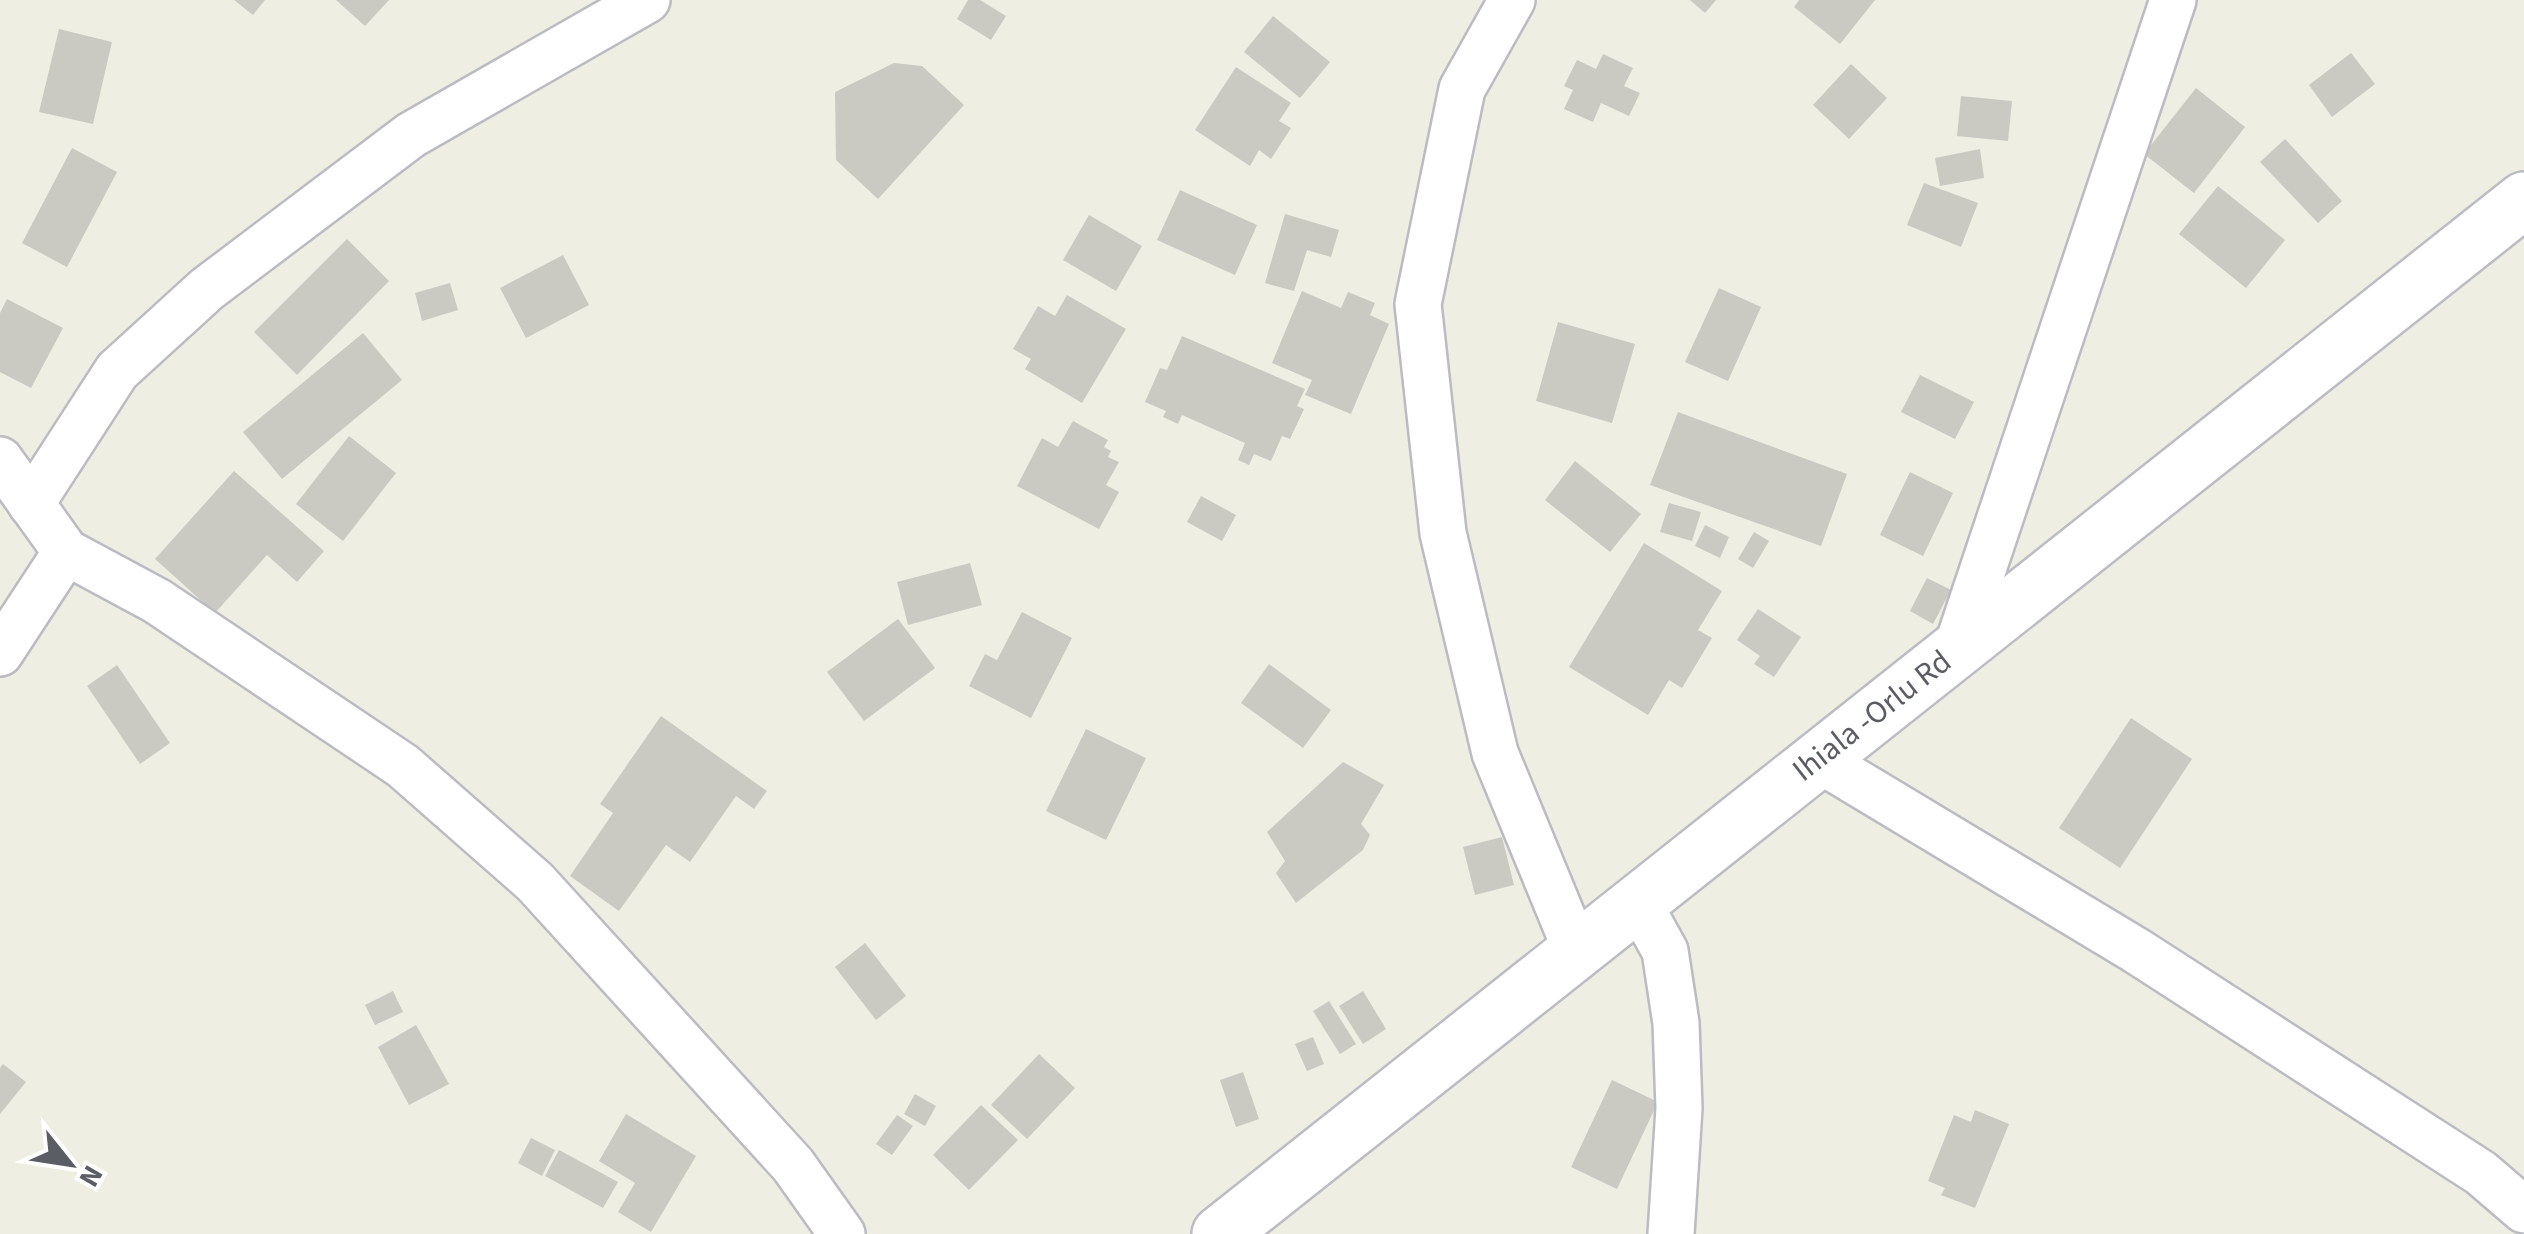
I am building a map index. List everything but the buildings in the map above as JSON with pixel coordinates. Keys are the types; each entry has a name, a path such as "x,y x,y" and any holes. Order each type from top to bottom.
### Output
{"main road":[{"name":"Ihiala -Orlu Rd","path":"1220,1234 2524,200"}],"street":[{"path":"32,504 117,372 207,289 411,135 647,0"},
{"path":"1512,0 1462,89 1418,304 1443,533 1496,753 1576,950"},
{"path":"1956,650 2173,0"},
{"path":"0,460 66,552 157,600 404,766 536,882 793,1165 842,1234"},
{"path":"0,653 66,552"},
{"path":"1818,759 2154,962 2481,1173 2524,1210"},
{"path":"1638,902 1665,951 1676,1023 1679,1108 1671,1234"}]}
